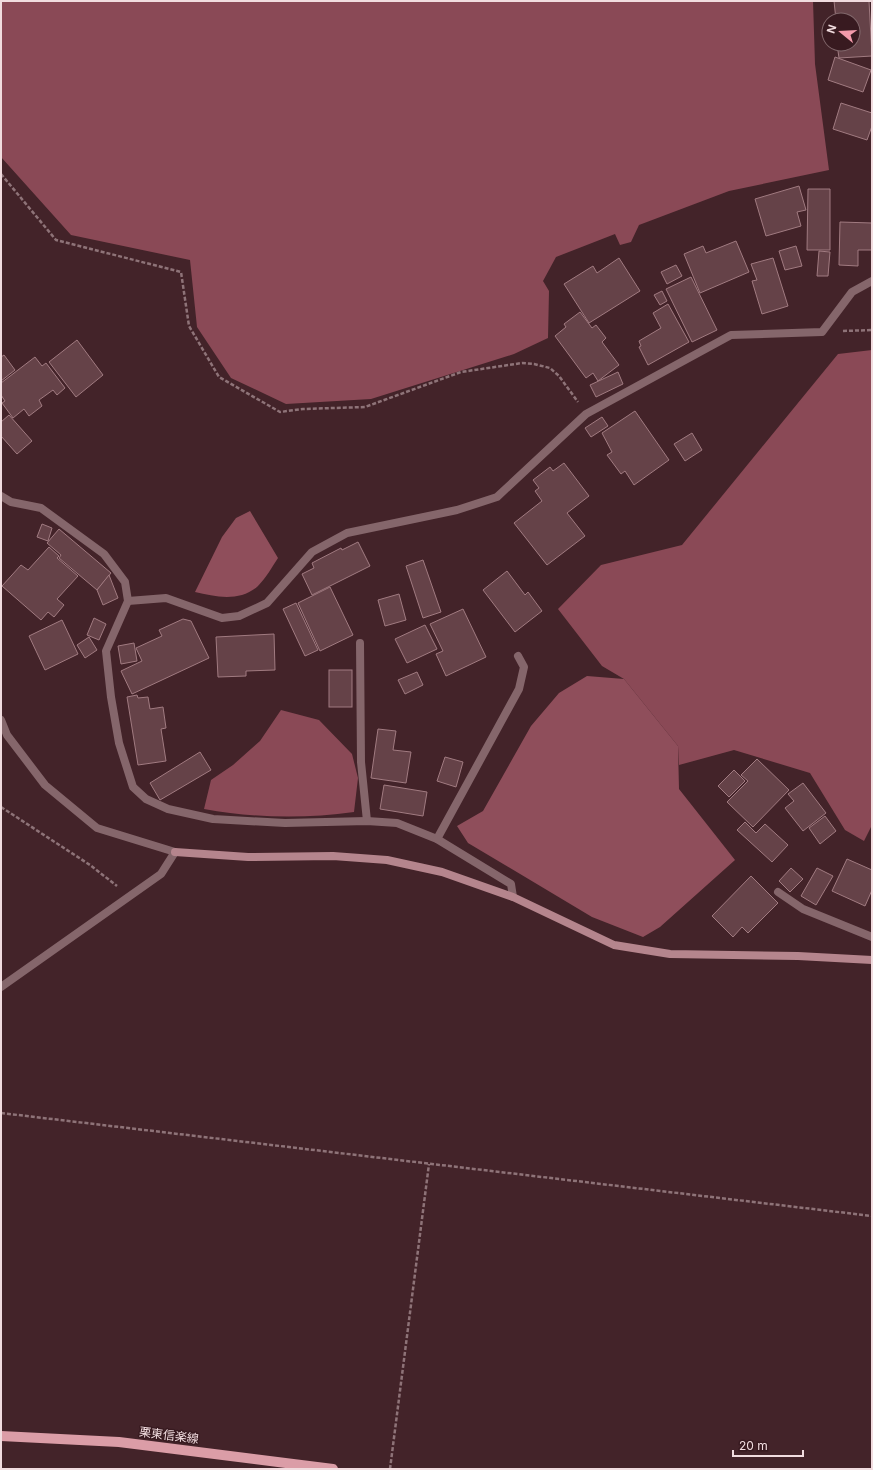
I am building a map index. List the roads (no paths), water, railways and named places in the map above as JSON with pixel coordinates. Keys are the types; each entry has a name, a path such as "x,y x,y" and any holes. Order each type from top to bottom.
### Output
{"main road":[{"name":"栗東信楽線","path":"1,1436 119,1442 333,1469"}],"street":[{"path":"128,601 166,598 222,618 239,616 267,603 312,552 347,533 457,510 497,497 586,414 731,335 822,332 852,292 872,281"},
{"path":"1,496 11,502 41,508 104,554 125,582 128,601 106,651 110,697 119,743 133,787 146,799 168,809 213,819 285,823 367,821 397,823 437,839 511,884 513,897"},
{"path":"360,643 361,762 367,821"},
{"path":"437,839 520,689 524,667 518,656"},
{"path":"1,720 7,735 45,785 97,828 175,852 248,857 333,856 387,860 442,872 513,897 614,945 670,954 798,956 872,960"},
{"path":"1,987 161,874 175,852"},
{"path":"778,892 808,911 872,937"}]}
